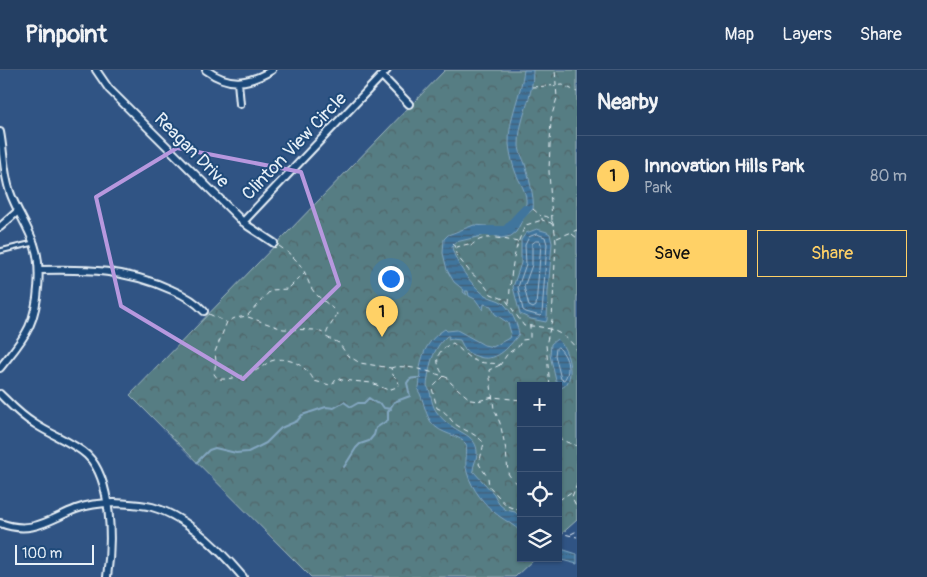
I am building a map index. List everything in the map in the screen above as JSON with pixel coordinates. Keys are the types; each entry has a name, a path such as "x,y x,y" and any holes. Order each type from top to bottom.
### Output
{"street":[{"name":"Reagan Drive","path":"96,70 109,89 243,222 274,243"},
{"path":"206,70 224,80 238,82 258,78 272,70"},
{"name":"Clinton View Circle","path":"243,222 387,70"},
{"path":"382,76 409,104"},
{"path":"238,82 240,104"},
{"path":"0,132 5,178 18,211 34,242 39,261 36,296 30,326 0,368"},
{"path":"0,228 18,211"},
{"path":"39,270 82,269 127,274 161,284 199,305 204,311"},
{"path":"0,394 18,412 87,455 95,465 107,502 110,550 107,577"},
{"path":"0,523 20,528 33,527 49,522 78,508 93,504 107,502 138,504 164,512 204,538 243,577"}],"lane":[{"path":"0,251 34,242"}],"path":[{"path":"549,382 546,345 550,329 556,238 552,220 549,171 550,118 557,101 555,70"},
{"path":"532,87 563,84 577,92"},
{"path":"533,209 542,216 550,216 552,220"},
{"path":"509,307 510,276 518,242 526,225 542,220 549,222 554,227"},
{"path":"556,238 577,230"},
{"path":"571,233 577,238"},
{"path":"455,249 466,244 470,247 475,241 488,236 518,242"},
{"path":"274,243 294,256 305,272 312,289 332,306 337,314 326,334"},
{"path":"453,244 457,256 471,273 482,282 490,294 506,300 509,307 524,326 536,325 555,330 566,337 577,350"},
{"path":"247,316 266,293 271,290 288,289 305,272"},
{"path":"204,311 226,322 247,316 284,329 314,330 326,334 326,337 339,343 346,354 360,362 391,368 397,366 411,368 444,376"},
{"path":"516,317 520,314"},
{"path":"226,322 215,352 214,374 218,379 226,380 254,372 272,360 286,361 303,366 314,381 330,385 337,378 372,383 388,390 397,387 399,384 397,378 392,375 391,368"},
{"path":"517,483 508,473 506,450 500,423 494,410 489,370 500,364 508,353 518,347 522,340 530,338 530,326"},
{"path":"500,364 481,363 471,359 453,343 443,348 438,354 438,367 444,376 471,400 478,401 493,397 517,400"},
{"path":"444,376 432,388 437,408 446,412 458,426 475,434 483,441 484,446 479,464 488,478 489,486 507,506 517,509"},
{"path":"562,440 577,446"},
{"path":"577,483 572,500 577,508"},
{"path":"562,498 574,491"},
{"path":"562,533 570,534 577,531"},
{"path":"570,534 577,537"}],"highlighted area":[{"path":"177,148 301,172 339,285 243,379 121,306 96,197"}],"green space":[{"path":"445,70 577,70 577,520 562,533 562,382 517,382 517,562 531,562 515,577 311,577 130,395"}],"water":[{"path":"524,70 533,70 529,99 519,135 519,145 531,187 533,209 524,217 516,232 511,236 501,238 490,234 456,242 452,247 460,267 475,286 485,295 503,303 509,310 516,322 519,334 506,349 490,358 470,354 465,350 460,340 448,340 449,336 447,336 438,347 430,365 427,386 434,408 439,415 448,424 473,441 477,449 477,455 473,471 494,494 499,504 506,510 517,514 517,528 494,512 479,496 467,472 466,444 459,438 439,430 431,422 418,390 421,362 425,351 431,341 445,329 447,331 457,330 484,345 493,347 509,338 511,333 508,323 495,314 491,306 484,304 483,310 475,299 469,296 468,291 465,291 467,295 454,282 447,270 443,253 444,239 448,235 474,225 487,226 493,231 501,230 514,223 526,204 525,193 515,170 509,144 510,125"},
{"path":"537,229 550,234 552,243 546,322 531,319 520,314 513,287 521,263 521,240 526,233"},
{"path":"557,339 562,344 568,358 570,366 569,380 562,387 562,382 556,382 550,355 551,344"},
{"path":"562,549 577,554 577,564 562,560"}],"waterway":[{"path":"476,231 506,231 525,210"},
{"path":"344,467 356,448 360,444 369,441 374,435 376,428 388,420 388,412 394,402 410,396 408,381 412,378 420,378"},
{"path":"197,462 209,450 215,448 236,453 248,452 266,443 281,428 297,421 302,415 326,407 334,408 344,402 351,407 358,403 364,403 369,398 381,404 384,408 391,409"}],"place":[{"name":"Innovation Hills Park","path":"382,337"}]}
